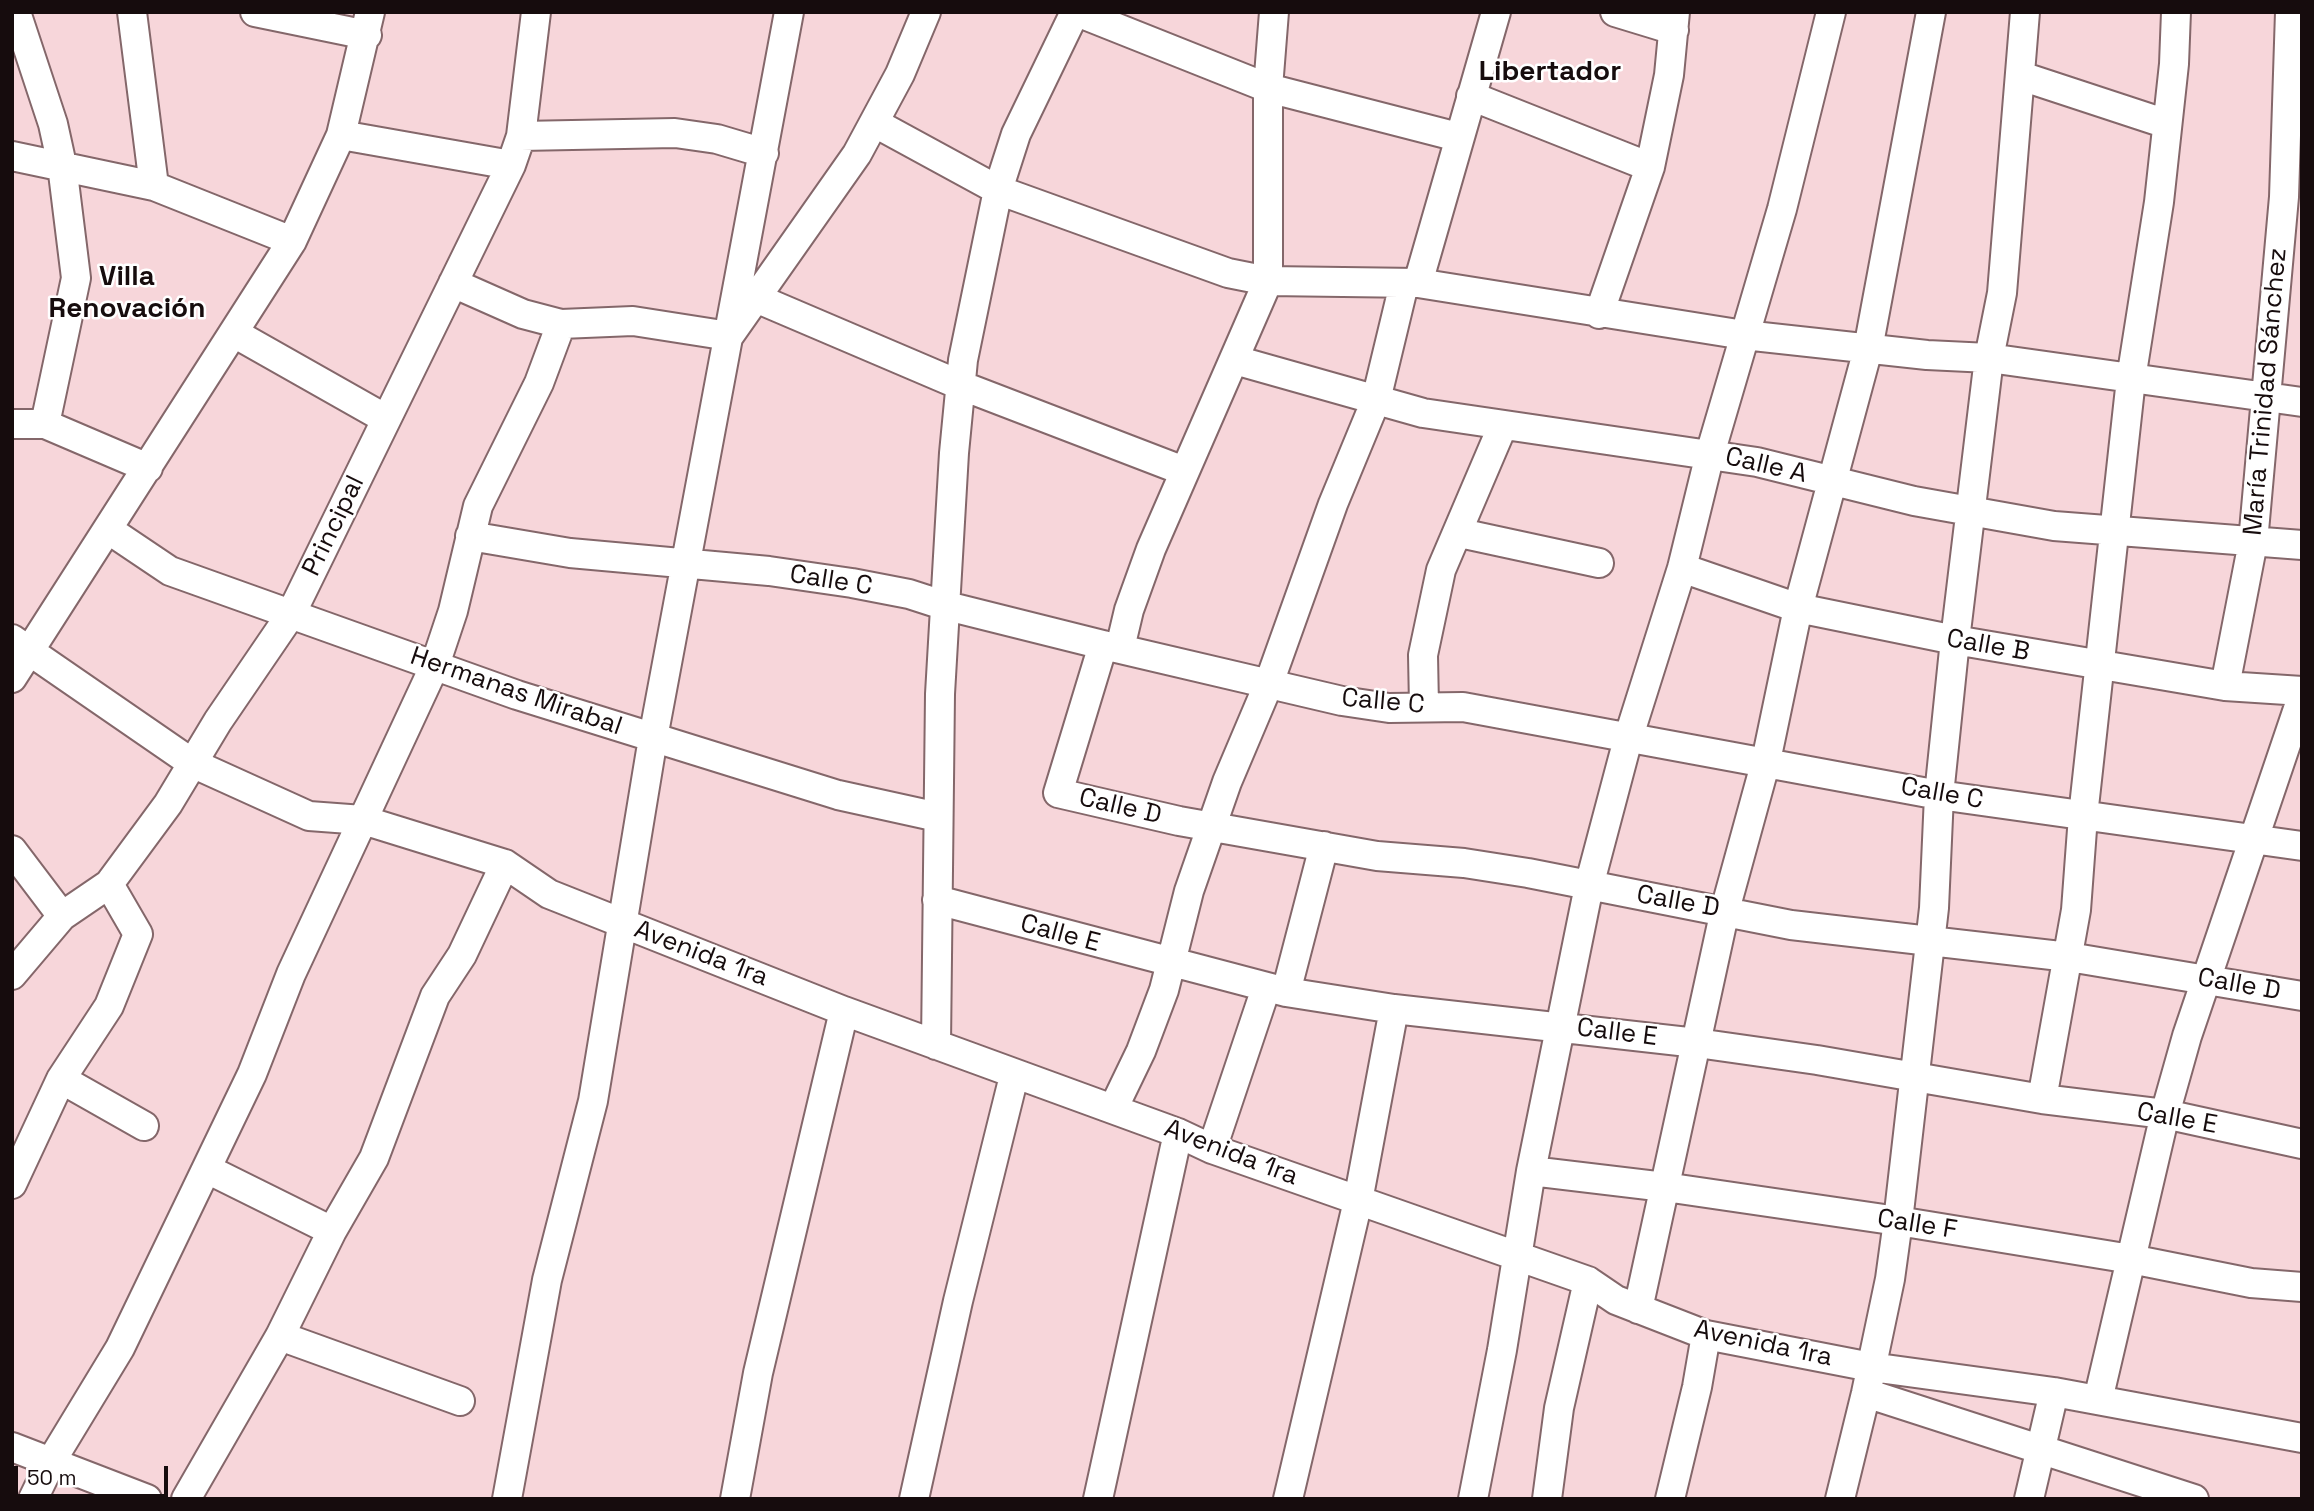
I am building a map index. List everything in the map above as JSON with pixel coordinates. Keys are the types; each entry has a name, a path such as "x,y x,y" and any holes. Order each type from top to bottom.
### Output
{"street":[{"path":"16,12 53,124 62,165 76,278 45,424"},
{"path":"132,12 154,186"},
{"name":"Principal","path":"12,975 62,916 109,884 168,804 192,763 291,614 511,164 521,136 536,12"},
{"path":"507,1499 547,1280 593,1101 653,738 789,12"},
{"path":"729,336 875,123 926,12"},
{"path":"936,1045 943,605 960,385 980,266 998,190 1016,134 1076,12 1268,88 1458,137"},
{"path":"1112,646 1184,471 1236,360 1268,281 1268,88 1274,12"},
{"path":"1113,1110 1164,990 1189,891 1227,782 1269,684 1333,504 1376,400 1496,12"},
{"path":"1599,314 1650,166 1669,75 1675,21 1615,12"},
{"path":"1473,1499 1502,1350 1531,1171 1589,886 1628,739 1682,568 1710,454 1782,209 1831,12"},
{"path":"1638,1309 1726,910 1766,761 1798,608 1868,349 1931,12"},
{"path":"1840,1499 1869,1380 1890,1279 1898,1221 1928,940 1934,908 1939,795 1955,640 1989,358 2002,293 2025,12"},
{"path":"2042,1099 2069,957 2117,530 2131,379 2168,124 2176,12"},
{"name":"María Trinidad Sánchez","path":"2225,686 2253,542 2284,197 2290,12"},
{"path":"12,678 22,646 109,530 292,241 341,135 368,24 270,14"},
{"path":"2021,76 2168,124"},
{"path":"1471,96 1650,166"},
{"path":"875,123 998,190 1203,267 1268,281 1411,283 1744,335 1868,349 1989,358 2302,402"},
{"path":"521,136 675,133 717,139 764,153"},
{"path":"341,135 511,164"},
{"path":"12,156 154,186 292,241"},
{"path":"453,283 523,314 561,324 634,321 729,336"},
{"path":"756,298 960,385 1184,471"},
{"path":"33,1499 52,1460 120,1348 252,1074 291,974 435,665 453,611 478,506 539,383 561,324"},
{"path":"234,333 387,419"},
{"name":"Calle A","path":"1236,360 1423,413 1757,461 1833,482 2054,526 2302,545"},
{"path":"12,424 45,424 148,468"},
{"path":"1424,706 1423,655 1441,570 1460,533 1503,425"},
{"name":"Hermanas Mirabal","path":"109,530 170,571 435,665 653,738 838,795 939,817"},
{"path":"1460,533 1600,563"},
{"name":"Calle C","path":"470,536 570,553 852,583 909,594 943,605 1269,684 1389,708 1463,707 1939,795 2302,846"},
{"name":"Calle B","path":"1682,568 1798,608 1955,640 2225,686 2302,691"},
{"name":"Avenida 1ra","path":"22,646 192,763 309,816 363,820 505,864 549,894 844,1012 1014,1076 1178,1133 1212,1149 1245,1158 1358,1201 1588,1281 1616,1300 1706,1335 1869,1380 2054,1392 2302,1438"},
{"name":"Calle D","path":"1112,646 1058,793 1179,821 1377,856 1464,863 1726,910 1791,925 2069,957 2302,996"},
{"path":"2098,1400 2165,1114 2206,978 2257,838 2302,697"},
{"path":"1212,1149 1276,990 1324,846"},
{"path":"12,850 62,916"},
{"path":"186,1499 280,1336 332,1231 374,1158 435,996 462,955 505,864"},
{"path":"12,1184 61,1079 109,1006 137,931 109,884"},
{"name":"Calle E","path":"937,900 1276,990 1394,1009 1697,1042 2042,1099 2165,1114 2302,1143"},
{"path":"1288,1499 1358,1201 1394,1009"},
{"path":"735,1499 758,1373 844,1012"},
{"path":"914,1499 958,1301 1014,1076"},
{"path":"61,1079 144,1126"},
{"path":"1098,1499 1178,1133"},
{"path":"208,1169 332,1231"},
{"name":"Calle F","path":"1531,1171 1665,1187 1898,1221 2131,1259 2250,1283 2302,1287"},
{"path":"1547,1499 1559,1408 1588,1281"},
{"path":"1670,1499 1697,1387 1706,1335"},
{"path":"280,1336 460,1401"},
{"path":"1869,1380 2040,1447 2194,1499"},
{"path":"2029,1499 2054,1392"},
{"path":"12,1447 52,1460 147,1499"}],"district":[{"name":"Libertador","path":"1550,72"},
{"name":"Villa Renovación","path":"127,293"}]}
